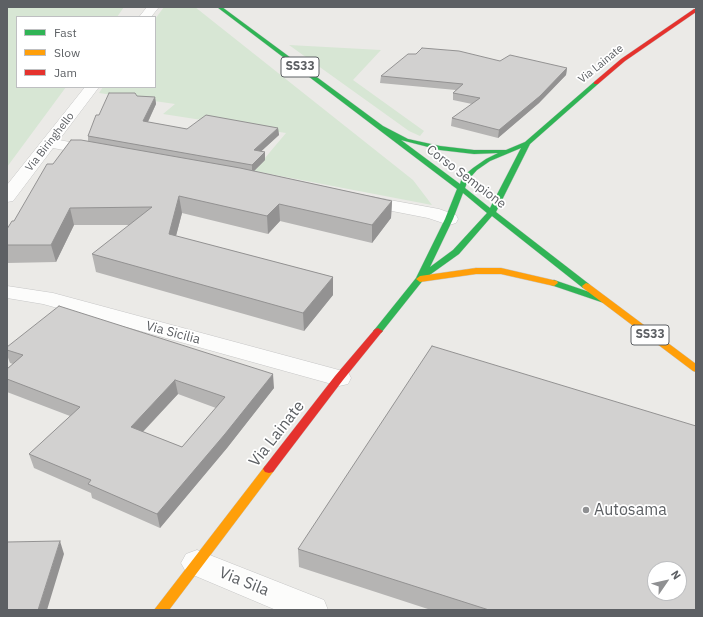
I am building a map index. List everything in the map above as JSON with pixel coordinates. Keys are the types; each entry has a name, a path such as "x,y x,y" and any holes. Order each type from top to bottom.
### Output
{"main road":[{"name":"Corso Sempione","path":"219,7 462,189 604,300 696,369"},
{"name":"Via Lainate","path":"161,610 339,378 420,279 449,219 465,179 475,169 488,160 527,143 623,60 696,10"},
{"path":"381,128 406,140 440,148 474,152 508,150"},
{"name":"Via Lainate","path":"420,279 456,252 492,212 527,143"},
{"path":"420,279 476,271 501,271 547,281 604,300"}],"street":[{"path":"146,16 152,7"},
{"name":"Via Biringhello","path":"7,197 91,88"},
{"path":"50,143 111,154"},
{"path":"343,197 432,213 449,219"},
{"name":"Via Sicilia","path":"7,292 45,298 339,378"},
{"name":"Via Sila","path":"197,562 312,610"}],"green space":[{"path":"7,7 124,7 118,16 16,16 16,88 65,88 7,167"},
{"path":"164,7 195,7 413,180 432,205 254,171 286,133 163,114 175,104 99,93 102,88 156,88 156,18"},
{"path":"289,45 381,50 353,80 424,131 420,136 409,131"}],"building":[{"path":"422,48 459,51 500,61 510,55 567,68 540,96 499,130 452,118 480,98 453,93 463,84 381,76 408,54 416,54"},
{"path":"109,93 135,93 137,96 155,97 143,121 187,129 206,115 278,128 254,150 265,152 252,165 88,136 96,115 99,115"},
{"path":"71,140 81,140 240,168 392,201 372,225 279,204 267,216 179,196 169,234 333,277 303,313 92,254 152,207 70,208 51,245 7,245 7,229 12,221 14,221 47,164 53,164"},
{"path":"59,306 273,374 225,434 157,514 88,484 91,480 29,454 80,407 7,379 7,369 23,355 7,350 7,347","holes":["175,380 225,397 182,447 131,427"]},
{"path":"432,346 696,426 696,610 489,610 298,549"},
{"path":"60,541 38,610 7,610 7,542"}],"traffic: fast":[{"path":"219,7 462,189 586,286"},
{"path":"378,331 420,279 449,219 465,179 475,169 488,160 527,143 596,83"},
{"path":"381,128 406,140 440,148 474,152 503,151"},
{"path":"422,277 456,252 492,212 527,143"},
{"path":"554,283 604,300"}],"traffic: slow":[{"path":"420,279 476,271 501,271 554,283"},
{"path":"586,286 696,369"},
{"path":"161,610 269,469"}],"traffic: jam":[{"path":"596,83 623,60 696,10"},
{"path":"269,469 339,378 378,331"}],"place":[{"name":"Autosama","path":"586,510"}]}
